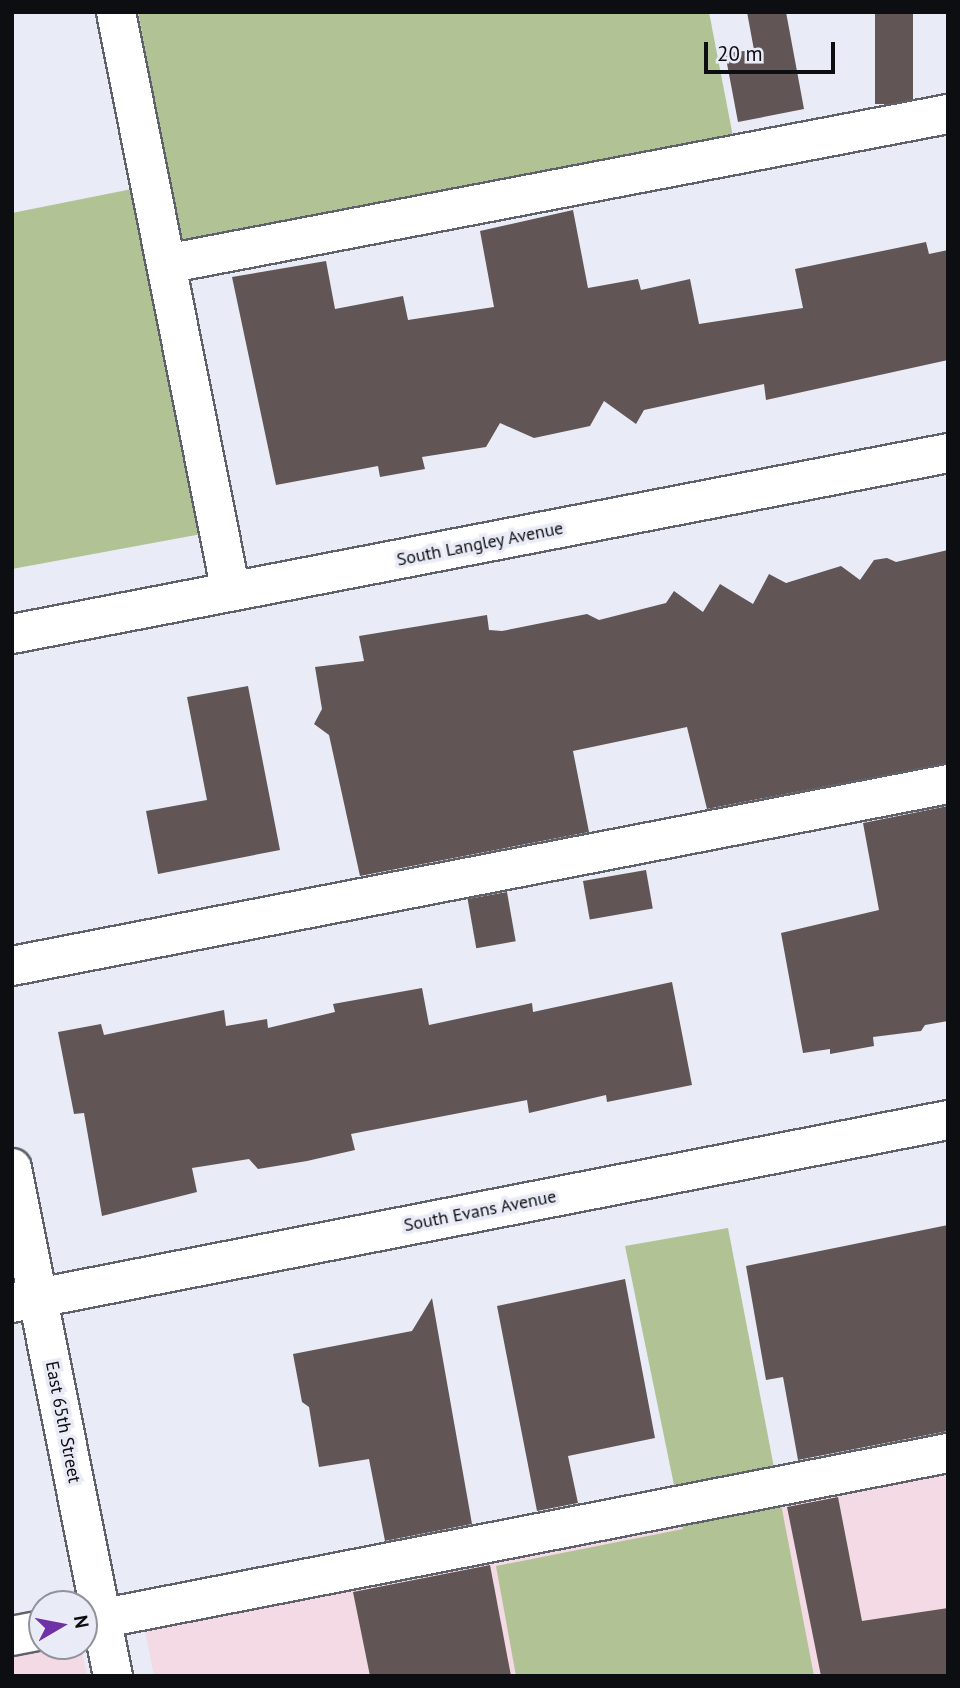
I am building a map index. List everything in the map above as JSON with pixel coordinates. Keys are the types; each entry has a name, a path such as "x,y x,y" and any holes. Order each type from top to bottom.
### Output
{"street":[{"path":"116,12 231,592"},
{"path":"166,264 948,114"},
{"name":"South Langley Avenue","path":"12,634 948,453"},
{"path":"12,966 948,783"},
{"name":"South Evans Avenue","path":"25,1300 948,1120"},
{"name":"East 65th Street","path":"12,1168 25,1300 87,1590"},
{"path":"98,1619 948,1453"},
{"name":"East 65th Street","path":"98,1634 113,1676"}],"shaded area":[{"path":"948,1453 948,1676 154,1676 141,1611"},
{"path":"12,1636 28,1641 28,1660 84,1660 87,1676 12,1676"}],"green space":[{"path":"138,12 709,12 734,142 182,247"},
{"path":"137,188 207,533 12,569 12,213"},
{"path":"728,1228 814,1676 516,1676 496,1566 683,1529 625,1246"}],"building":[{"path":"747,12 786,12 804,109 738,122 725,53 754,50"},
{"path":"875,12 913,12 913,104 875,104"},
{"path":"573,210 588,288 638,279 641,290 690,279 699,324 803,308 795,269 926,242 929,254 948,250 948,360 766,400 764,384 644,410 636,424 604,401 590,426 534,438 500,423 486,447 422,457 425,469 380,477 378,466 276,485 232,277 326,261 335,309 403,296 408,320 494,307 480,231"},
{"path":"948,550 948,763 707,809 687,727 573,751 589,832 360,876 329,735 314,724 322,709 315,667 364,661 359,636 487,615 489,630 502,631 587,614 599,620 666,603 674,591 703,612 720,584 753,604 769,574 786,583 841,566 860,580 874,560 887,558 896,562"},
{"path":"248,686 280,850 158,874 146,811 207,800 187,697"},
{"path":"948,806 948,1021 925,1025 921,1031 873,1037 874,1046 830,1054 830,1049 803,1053 781,933 879,910 863,823"},
{"path":"646,870 653,908 590,920 583,881"},
{"path":"507,892 516,941 476,948 468,899"},
{"path":"672,982 692,1085 607,1102 606,1095 529,1113 527,1100 351,1134 355,1150 307,1161 258,1169 249,1159 192,1168 197,1192 102,1216 84,1113 74,1114 58,1032 101,1024 104,1035 224,1010 226,1026 267,1019 268,1028 335,1012 333,1004 422,988 429,1025 532,1003 533,1012"},
{"path":"948,1225 948,1431 798,1460 783,1377 766,1380 746,1266"},
{"path":"625,1279 655,1438 568,1456 578,1503 537,1511 497,1306"},
{"path":"432,1298 472,1524 385,1541 369,1459 319,1467 309,1407 302,1402 293,1354 412,1331"},
{"path":"838,1497 862,1621 948,1608 948,1676 821,1676 787,1507"},
{"path":"490,1565 511,1676 370,1676 353,1592"}]}
